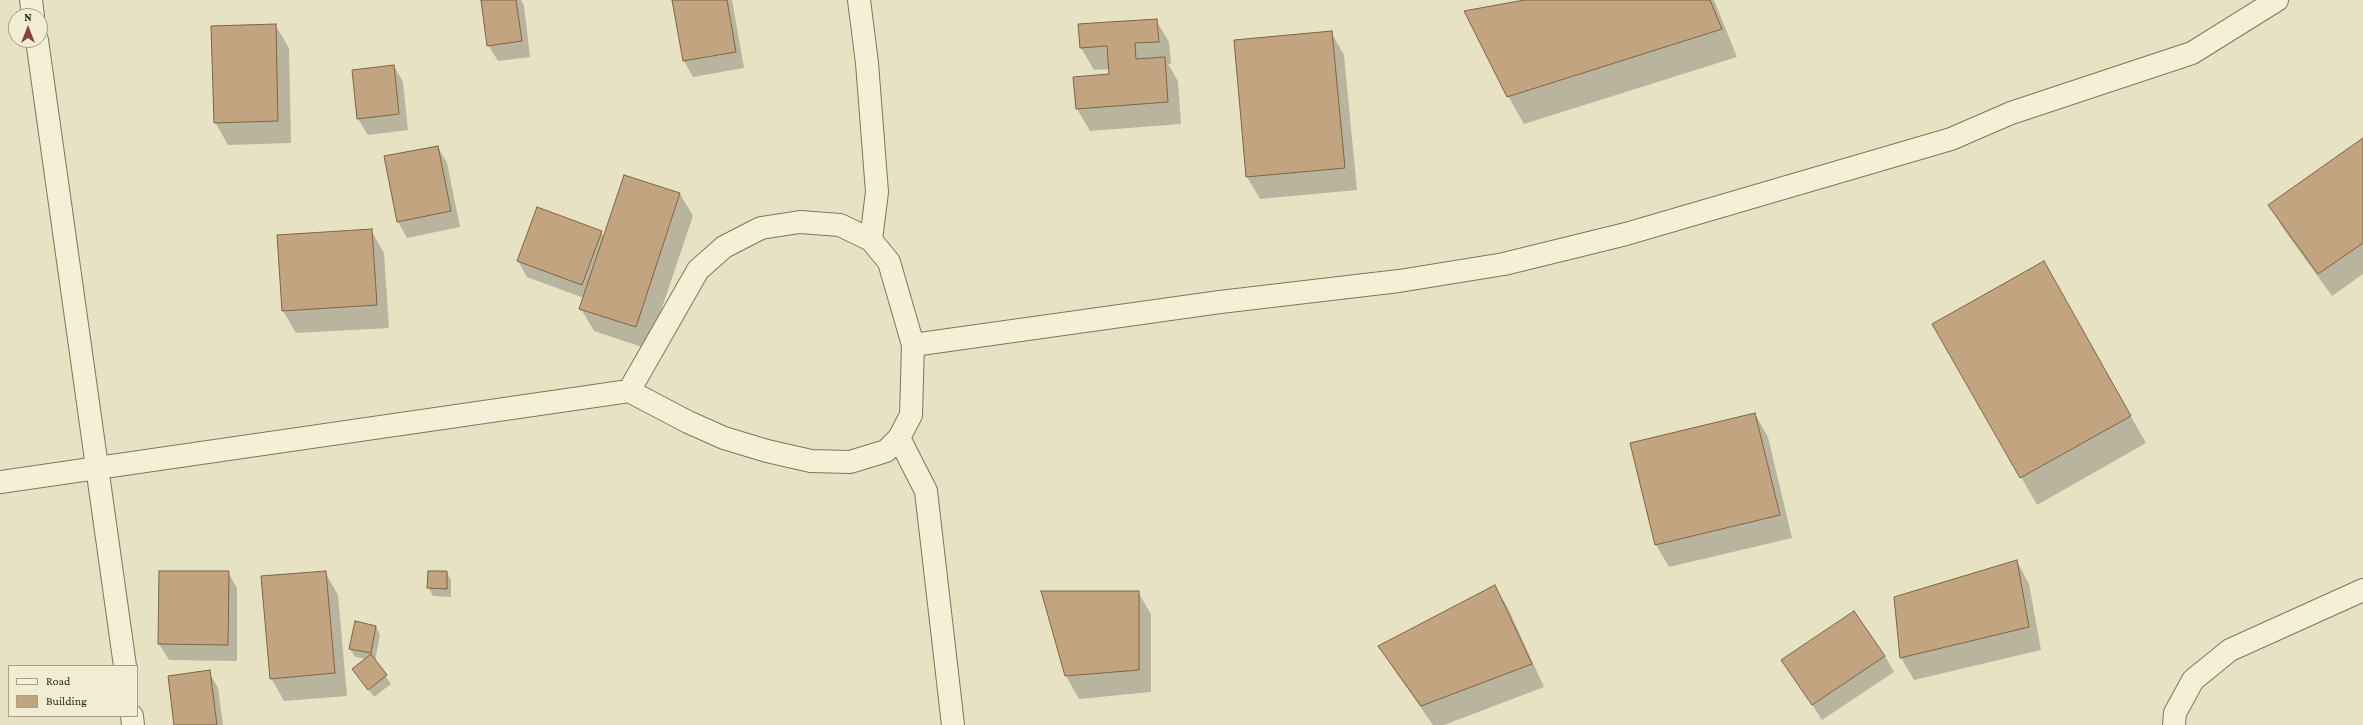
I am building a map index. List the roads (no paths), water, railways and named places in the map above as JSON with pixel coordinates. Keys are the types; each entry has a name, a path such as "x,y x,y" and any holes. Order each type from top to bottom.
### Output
{"street":[{"path":"859,0 867,63 877,192 871,240"},
{"path":"913,345 1212,303 1399,281 1504,264 1626,234 1951,139 2011,113 2192,53 2277,0"},
{"path":"38,48 125,665"},
{"path":"0,482 98,470 629,392 688,422 724,438 767,451 811,461 850,462 886,451 899,438 911,414 913,345 889,262 871,240 840,225 800,222 761,228 724,247 698,270 629,392"},
{"path":"899,438 926,491 953,725"},
{"path":"2174,725 2175,713 2193,680 2230,650 2363,590"}]}
